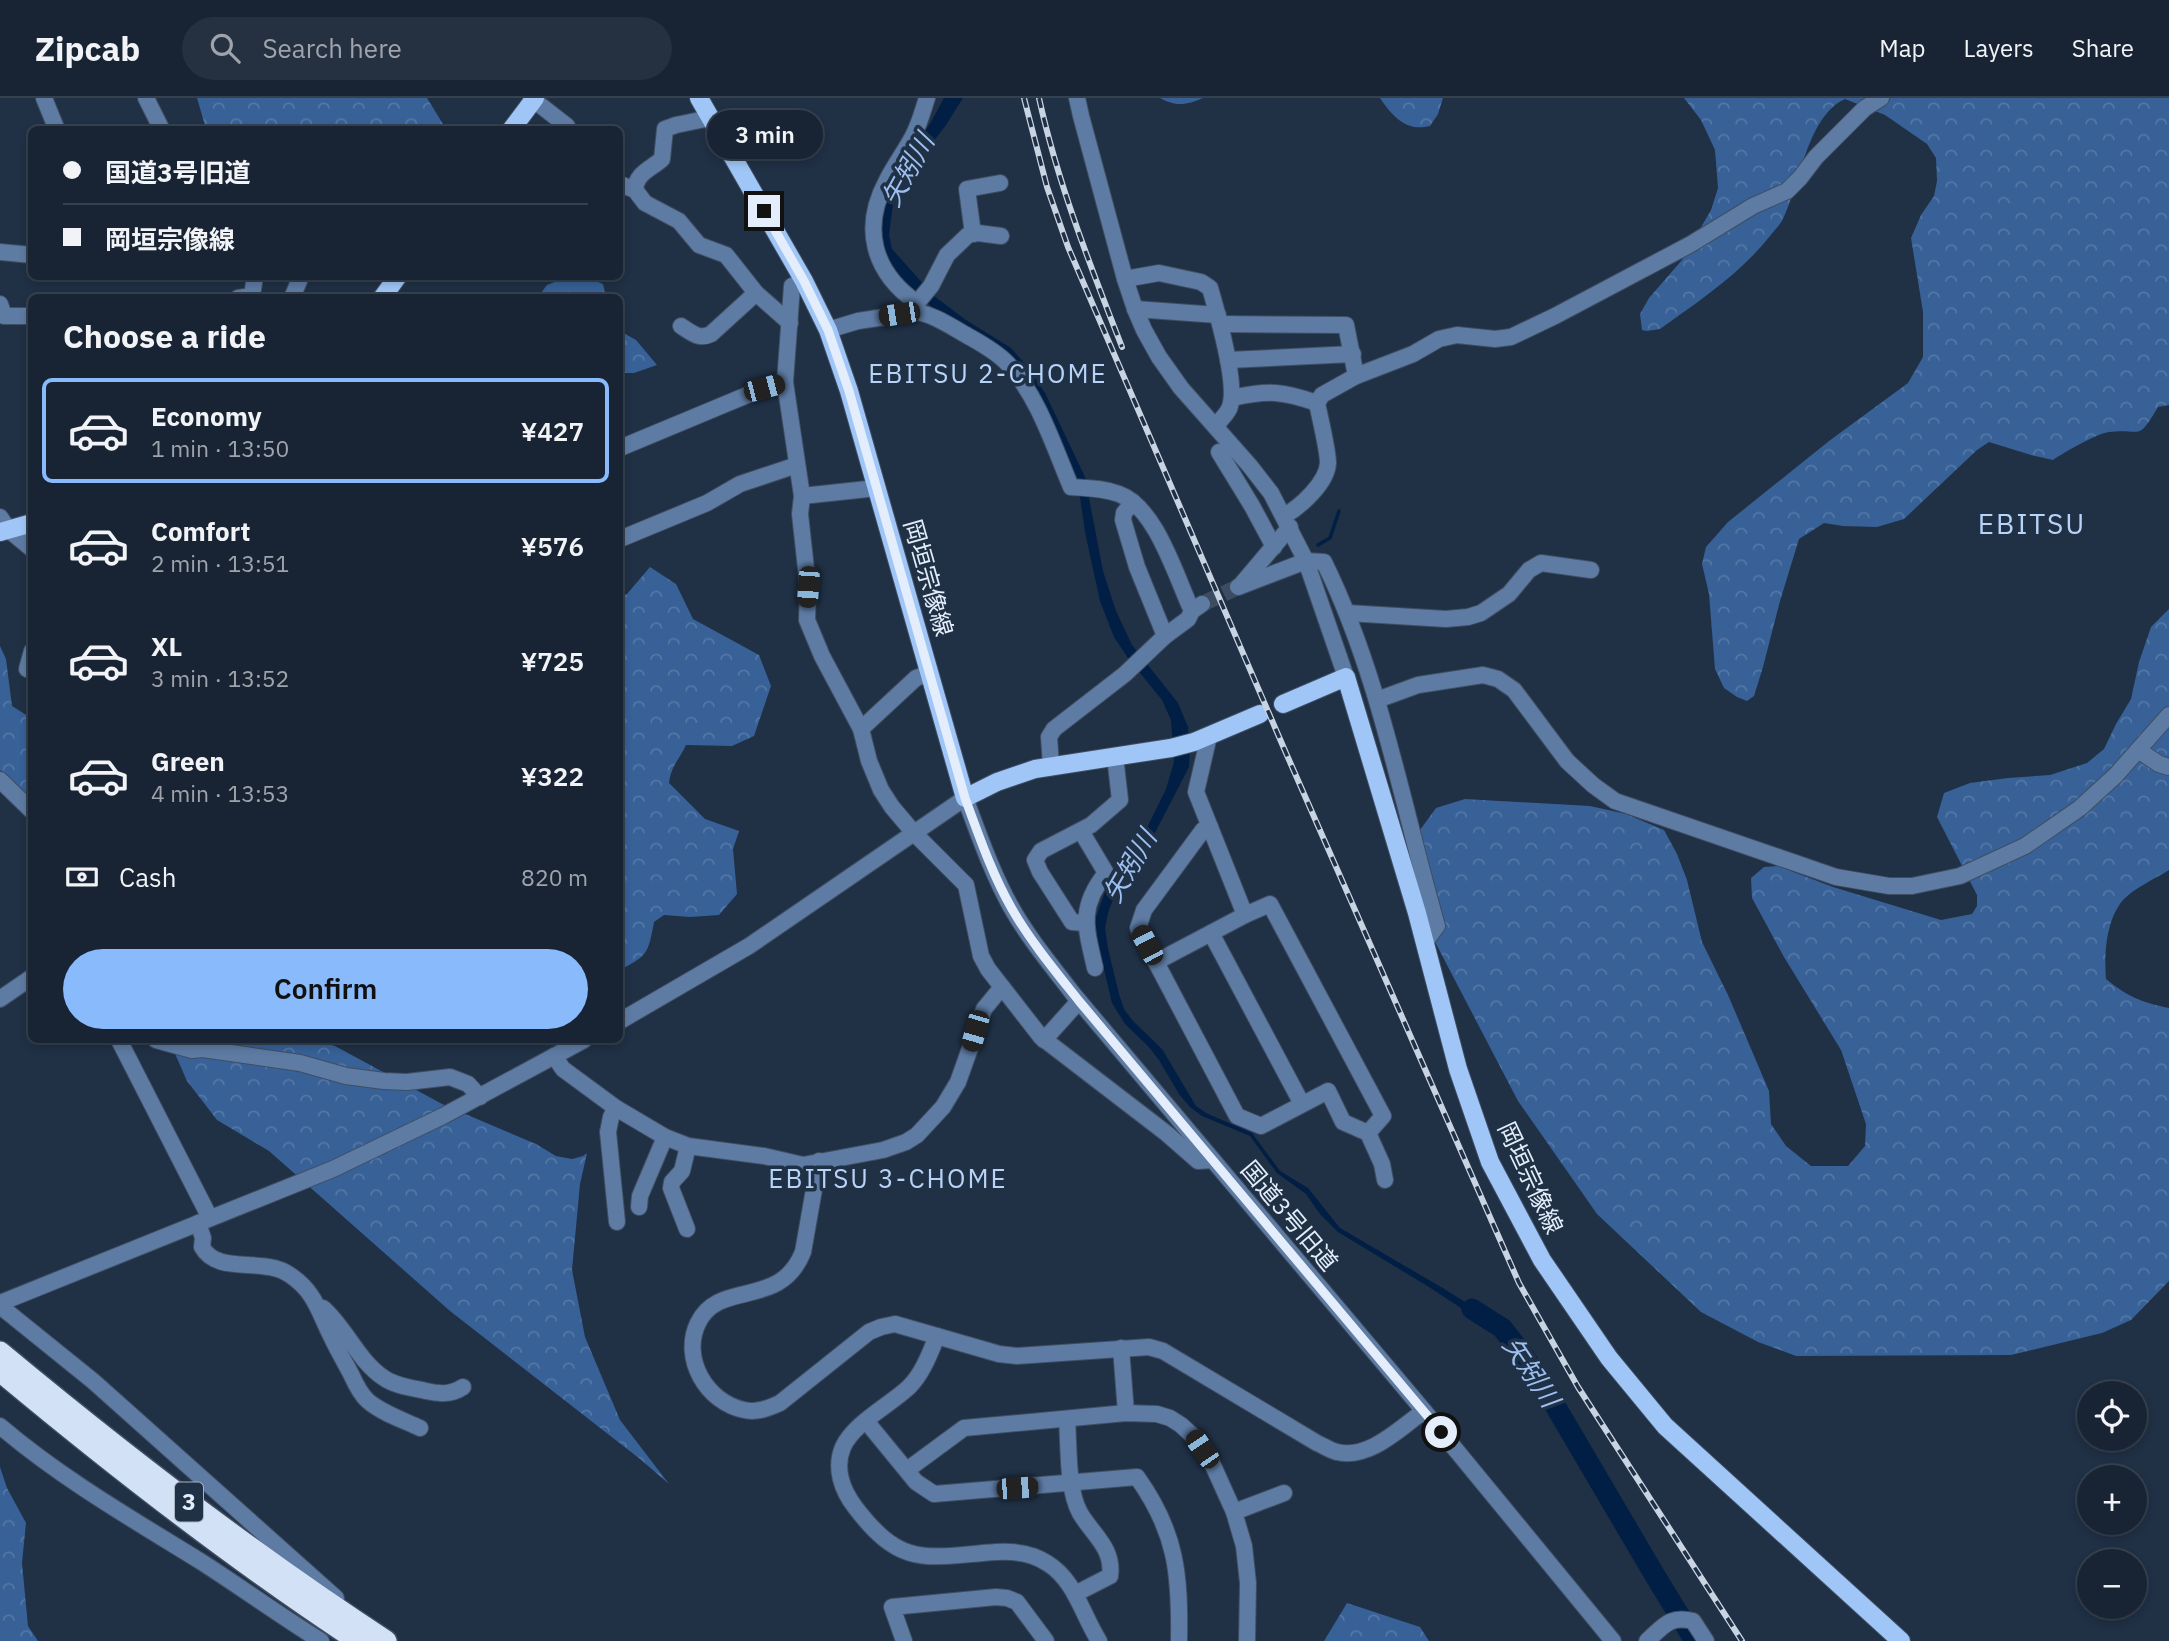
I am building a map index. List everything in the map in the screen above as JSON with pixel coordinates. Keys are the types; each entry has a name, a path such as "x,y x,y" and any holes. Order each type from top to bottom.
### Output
{"highway":[{"name":"3","path":"0,1352 84,1422 197,1509 373,1639"},
{"name":"3","path":"0,1371 80,1438 243,1562 373,1639"}],"main road":[{"name":"岡垣宗像線","path":"699,98 804,281 828,330 849,391 965,798"},
{"path":"514,126 533,99"},
{"path":"3,526 28,523"},
{"name":"岡垣宗像線","path":"1346,677 1425,942 1458,1069 1490,1162 1542,1259 1609,1359 1665,1426 1900,1641"},
{"path":"1283,704 1346,677"},
{"path":"965,798 997,782 1051,765 1171,748 1201,739 1260,714"}],"street":[{"path":"44,98 55,126"},
{"path":"146,98 160,126"},
{"path":"927,98 915,133 885,183 876,205 872,230 878,259 894,284 917,307 1005,361 1041,418 1070,486 1098,488 1121,495 1147,515 1197,608 1125,674 1054,729 1049,737 1051,765"},
{"path":"1077,98 1135,309 1159,357 1181,388 1271,493 1306,561 1346,677"},
{"path":"1425,942 1437,926 1377,700 1348,613 1324,562 1306,561 1238,587 1274,547 1287,522 1320,482 1328,463 1317,403 1322,395 1356,376 1413,354 1439,339 1457,335 1495,339 1511,337 1691,244 1753,206 1787,191 1816,157 1865,108 1881,98"},
{"path":"533,99 567,126"},
{"path":"710,118 665,129 662,159 627,187 645,203 678,221 699,245 726,255 756,293 790,323"},
{"path":"973,234 968,189 1000,183"},
{"path":"828,330 917,307 947,255 968,234 1001,236"},
{"path":"0,252 28,255"},
{"path":"1125,279 1159,273 1201,282 1210,288 1228,360 1232,398 1229,409 1215,426"},
{"path":"804,281 792,286 785,382 802,496 800,514 808,587 807,620 822,656 861,729 869,761 881,790 914,833 966,885 981,957 1044,1040 1166,1133 1198,1161 1212,1160"},
{"path":"681,326 704,338 756,293"},
{"path":"0,304 4,316 28,316"},
{"path":"1135,309 1219,320 1346,326 1356,376"},
{"path":"1228,360 1353,354"},
{"path":"623,447 764,388 785,382"},
{"path":"1232,398 1274,391 1317,403"},
{"path":"1219,452 1274,547"},
{"path":"623,538 707,503 740,484 797,465"},
{"path":"802,496 877,488"},
{"path":"1252,506 1271,493"},
{"path":"1133,502 1124,513 1123,520 1137,567 1165,636"},
{"path":"3,526 28,546"},
{"path":"1348,613 1446,619 1468,617 1481,613 1509,594 1529,570 1541,563 1591,570"},
{"path":"861,729 916,678 930,673"},
{"path":"1377,700 1418,685 1483,675 1498,679 1514,690 1567,761 1592,785 1615,801 1836,877 1889,886 1912,886 1960,876 2025,846 2080,808 2116,775 2169,715"},
{"path":"1201,739 1196,792 1245,915"},
{"path":"2138,750 2159,764 2169,767"},
{"path":"1086,923 1072,922 1035,860 1041,851 1081,831 1120,800 1115,756"},
{"path":"0,780 28,807"},
{"path":"623,1019 749,946 965,798"},
{"name":"国道3号旧道","path":"965,798 986,854 1012,907 1028,934 1079,1001 1424,1411 1613,1641"},
{"path":"1210,827 1203,830 1144,910 1138,928 1237,1116 1262,1126 1328,1091 1343,1122 1368,1133 1382,1164 1385,1181"},
{"path":"1081,831 1106,873 1097,884 1088,906 1086,923 1095,968"},
{"path":"1156,962 1270,904 1383,1116 1368,1133"},
{"path":"1211,933 1302,1104"},
{"path":"0,999 28,980"},
{"path":"554,1056 563,1069 616,1108 665,1137 688,1146 764,1156 803,1165 883,1150 917,1135 943,1107 958,1082 984,1009 1002,988"},
{"path":"1044,1040 1079,1001"},
{"path":"120,1043 204,1221 202,1247 212,1259 269,1265 281,1269 327,1311 362,1356 384,1378 439,1394 463,1387"},
{"path":"182,1043 204,1044 300,1063 346,1076 384,1081 407,1082 450,1077 468,1084 480,1097"},
{"path":"373,1639 93,1381 0,1304 333,1169 480,1097 578,1043"},
{"path":"616,1108 608,1132 617,1222"},
{"path":"639,1207 640,1196 665,1137"},
{"path":"687,1229 671,1188 672,1182 682,1171 688,1146"},
{"path":"819,1161 799,1263 780,1283 721,1301 710,1307 700,1318 692,1337 692,1359 698,1373 708,1386 733,1406 746,1410 766,1409 780,1403 869,1332 881,1326 895,1324 999,1354 1017,1356 1149,1347 1175,1357 1258,1409 1337,1452 1355,1454 1377,1445 1424,1411"},
{"path":"318,1304 331,1336 366,1400 420,1428"},
{"path":"937,1336 919,1375 910,1386 849,1437 842,1448 839,1473 841,1484 850,1500 878,1535 890,1544 937,1558 1007,1552 1025,1554 1045,1561 1062,1574 1098,1641"},
{"path":"1121,1348 1126,1413"},
{"path":"906,1470 964,1428 1126,1413 1157,1414 1181,1425 1194,1437 1211,1461 1234,1512 1244,1546 1248,1583 1247,1641"},
{"path":"1067,1420 1075,1503 1081,1516 1107,1550 1111,1566 1110,1576 1075,1594"},
{"path":"866,1421 916,1482 934,1494 1137,1477 1166,1525 1176,1560 1180,1591 1179,1641"},
{"path":"0,1426 89,1491 321,1641"},
{"path":"1234,1512 1284,1493"},
{"path":"904,1641 892,1607 996,1597 1017,1602 1046,1641"},
{"path":"1647,1641 1671,1620 1681,1618 1693,1621 1706,1641"}],"green space":[{"path":"197,98 427,98 444,126 205,126"},
{"path":"1160,98 1203,98 1182,104"},
{"path":"1380,98 1443,98 1438,114 1430,126 1414,127 1401,121"},
{"path":"1684,98 2169,98 2169,405 2158,407 2146,426 2138,432 2104,433 2053,460 1989,442 1977,450 1904,519 1877,527 1824,523 1799,539 1754,696 1747,701 1724,688 1715,669 1709,594 1702,564 1706,547 1728,522 1829,441 1908,383 1923,357 1923,312 1911,238 1921,215 1934,196 1937,181 1936,158 1927,144 1885,115 1845,99 1832,108 1813,135 1783,219 1758,250 1718,286 1660,329 1642,330 1640,314 1649,298 1682,260 1711,210 1718,188 1715,150 1701,120"},
{"path":"560,280 593,280 603,284 605,294 540,294 547,285"},
{"path":"623,333 636,340 657,365 634,373 623,373"},
{"path":"650,567 676,584 693,619 759,655 771,686 754,736 732,746 686,745 673,767 669,783 705,819 739,831 733,849 737,894 719,915 664,915 654,922 645,952 623,968 623,596"},
{"path":"2169,609 2169,870 2127,896 2117,908 2107,938 2105,959 2106,979 2128,995 2169,1008 2169,1281 2131,1320 2102,1333 2011,1355 1796,1356 1758,1342 1701,1312 1597,1214 1518,1101 1398,871 1401,856 1436,808 1465,799 1590,806 1626,814 1664,830 1687,880 1702,942 1769,1091 1771,1124 1786,1146 1811,1166 1848,1166 1865,1146 1866,1124 1841,1050 1784,957 1752,898 1751,878 1764,867 1778,866 1833,887 1941,920 1972,914 1977,906 1977,895 1937,817 1944,793 1970,783 2050,775 2087,763 2104,749 2131,699 2139,662 2151,627"},
{"path":"0,646 6,659 12,706 28,716 28,797 0,770"},
{"path":"170,1043 324,1043 335,1046 444,1105 536,1144 556,1156 572,1159 587,1153 580,1184 572,1270 585,1337 620,1420 669,1484 450,1311 269,1151 217,1120 187,1081"},
{"path":"0,1467 7,1488 26,1523 22,1563 28,1626 38,1641 0,1641"},
{"path":"1347,1603 1420,1627 1429,1641 1324,1641"}],"water":[{"path":"944,98 963,98 907,176 893,204 889,235 892,249 934,296 1011,348 1045,393 1085,477 1103,571 1116,611 1132,645 1178,703 1188,727 1189,767 1144,854 1116,891 1108,913 1105,928 1108,949 1124,1009 1162,1049 1196,1106 1252,1133 1280,1171 1308,1188 1340,1228 1498,1323 1490,1327 1338,1232 1320,1214 1306,1194 1277,1173 1250,1136 1202,1116 1190,1107 1159,1060 1125,1024 1112,1003 1095,920 1107,886 1134,854 1166,789 1174,762 1171,720 1162,700 1114,637 1100,601 1080,497 1025,376 940,314 911,289 891,269 882,252 881,206 911,148 930,124"}],"waterway":[{"path":"1318,545 1330,538 1339,511"},
{"name":"矢矧川","path":"1472,1309 1502,1328 1521,1352 1695,1641"}],"tunnel":[{"path":"1202,604 1238,587"}],"railway":[{"path":"1024,98 1047,187 1068,247 1519,1283 1578,1387 1742,1641"},
{"path":"1039,98 1065,193 1122,347"}],"district":[{"name":"EBITSU 2-CHOME","path":"988,374"},
{"name":"EBITSU","path":"2032,524"},
{"name":"EBITSU 3-CHOME","path":"888,1179"}],"route":[{"path":"764,211 828,330 849,391 965,798 981,842 1012,907 1028,934 1079,1001 1441,1432"}]}
